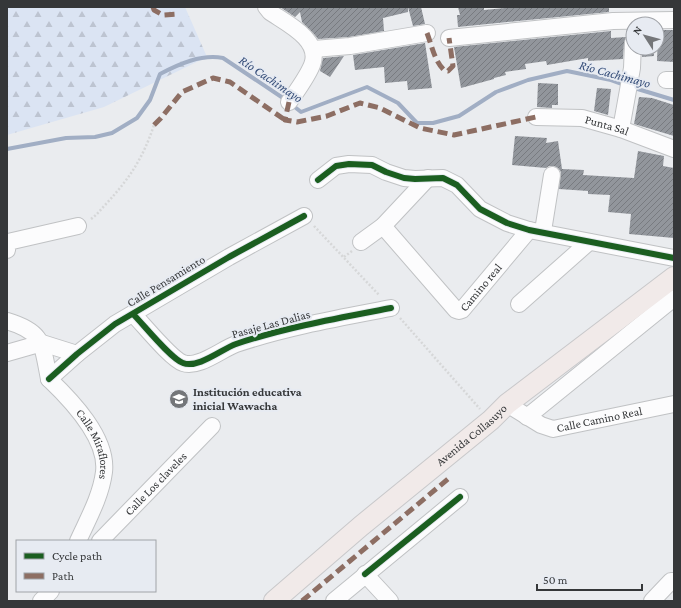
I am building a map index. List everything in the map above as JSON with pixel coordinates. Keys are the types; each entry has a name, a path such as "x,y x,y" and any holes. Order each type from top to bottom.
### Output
{"main road":[{"name":"Avenida Collasuyo","path":"274,601 361,526 491,420 507,404 674,277"}],"street":[{"path":"266,7 270,12 306,37 314,49 313,64 289,102"},
{"path":"449,38 605,21 625,22"},
{"path":"314,49 350,46 427,33"},
{"path":"620,129 632,68 632,56"},
{"name":"Punta Sal","path":"536,117 582,118 620,129 674,149"},
{"path":"318,180 336,166 349,164 372,165 386,172 404,178 443,178 457,185 480,209 507,223 536,231 674,258"},
{"path":"536,231 552,175"},
{"path":"361,242 383,226 428,178"},
{"name":"Calle Pensamiento","path":"49,379 77,354 115,324 229,257 304,216"},
{"path":"7,245 78,226"},
{"name":"Camino real","path":"383,226 456,310 459,311 462,310 536,231"},
{"path":"519,304 589,242"},
{"path":"527,417 674,298"},
{"name":"Pasaje Las Dalias","path":"133,314 174,358 183,364 195,364 234,345 287,329 391,308"},
{"path":"7,321 21,325 32,332 42,343 77,354"},
{"path":"7,353 42,343"},
{"path":"42,343 49,379"},
{"name":"Calle Miraflores","path":"49,379 74,405 93,432 102,452 104,471 101,484 95,504 78,540"},
{"name":"Calle Camino Real","path":"507,404 541,425 553,429 674,404"},
{"name":"Calle Los claveles","path":"101,540 212,426"},
{"path":"334,601 460,497"},
{"path":"365,574 390,601"},
{"path":"652,601 671,581 674,581"},
{"path":"41,601 50,592"}],"path":[{"path":"78,226 94,216 132,174 149,139 154,124"}],"green space":[{"path":"7,7 185,7 207,57 104,107 7,135"}],"building":[{"path":"280,7 408,7 408,12 383,18 384,31 349,37 318,39 302,22 300,12 295,17"},
{"path":"408,7 421,7 425,24 413,26"},
{"path":"458,7 484,7 484,10 516,7 609,7 609,12 458,27 457,15 460,15"},
{"path":"665,30 674,30 674,62 657,61 657,56 665,56"},
{"path":"611,31 611,38 625,37 623,59 588,61 588,58 547,65 546,61 525,64 526,69 505,72 506,75 461,88 454,47"},
{"path":"425,43 432,88 408,90 407,81 385,83 384,67 355,70 353,55"},
{"path":"344,56 330,77 320,71 323,58"},
{"path":"538,83 558,84 558,105 552,105 552,108 537,107"},
{"path":"597,88 611,89 608,115 594,111"},
{"path":"639,97 652,98 674,105 674,136 634,124"},
{"path":"515,136 547,138 546,143 558,141 562,169 584,170 583,175 634,178 638,151 664,156 663,166 674,168 674,238 629,234 631,214 608,212 610,195 588,194 588,191 559,189 561,172 554,166 549,166 546,168 512,165"}],"waterway":[{"name":"Río Cachimayo","path":"7,149 66,138 95,137 112,133 137,118 150,100 160,74 182,63 207,57 223,58 286,100"},
{"name":"Río Cachimayo","path":"291,104 301,112 367,87 398,103 417,123 433,123 459,116 496,92 528,80 567,71 611,80 625,85"},
{"name":"Río Cachimayo","path":"631,87 674,100"}],"marked path":[{"path":"153,7 154,10 163,15 178,14"},
{"path":"427,33 438,62 444,70 448,71 453,66 449,38"},
{"path":"154,125 182,92 213,78 230,82 285,120"},
{"path":"289,102 285,120 297,122 327,116 360,103 380,108 420,128 454,135 536,117"},
{"path":"302,601 448,479"}],"cycle path":[{"path":"318,180 336,166 349,164 372,165 386,172 404,178 443,178 457,185 480,209 507,223 529,230 674,258"},
{"path":"49,379 77,354 115,324 229,257 304,216"},
{"path":"133,314 157,341 172,355 183,363 189,364 203,361 230,346 255,338 313,323 391,308"},
{"path":"365,574 460,497"}],"place":[{"name":"Institución educativa inicial Wawacha","path":"179,399"}]}
